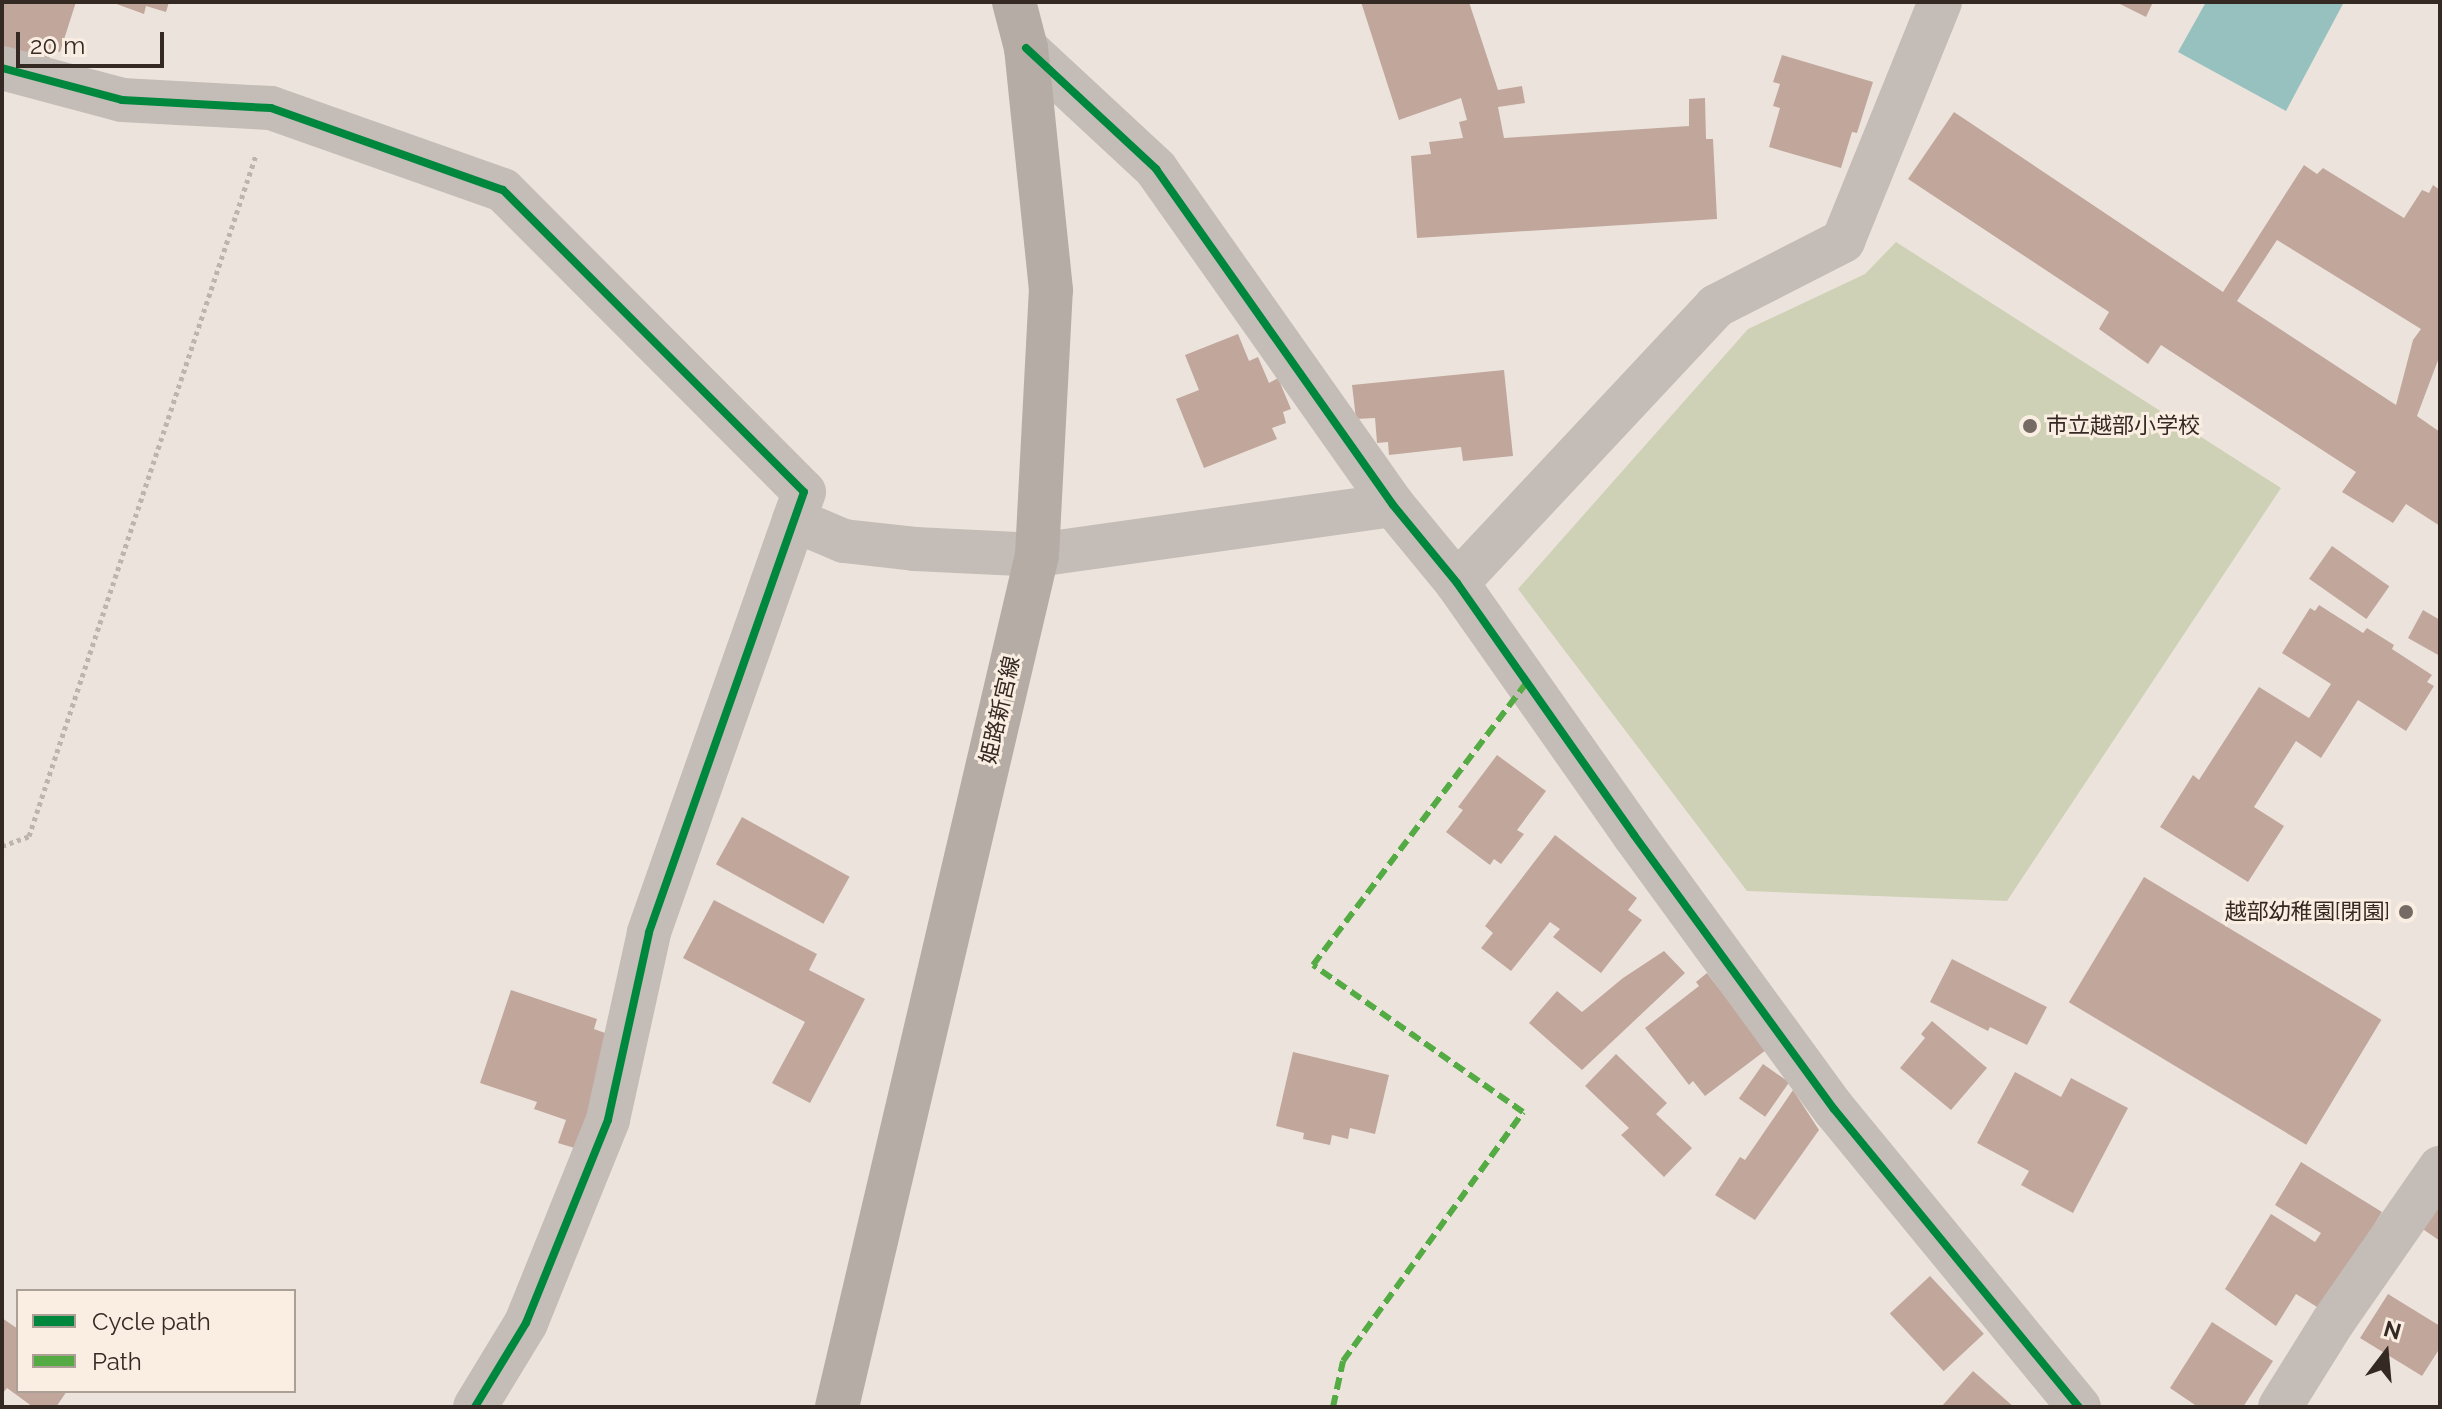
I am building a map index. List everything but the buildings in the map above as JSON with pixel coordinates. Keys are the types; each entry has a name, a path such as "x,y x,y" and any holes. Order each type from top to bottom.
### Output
{"main road":[{"name":"姫路新宮線","path":"837,1407 1037,555 1051,290 1026,48 1014,2"}],"street":[{"path":"1457,583 1716,306 1843,241 1940,2"},
{"path":"1026,48 1156,169 1393,505 1457,583 1634,835 1834,1109 2079,1407"},
{"path":"2,68 122,100 271,108 503,190 804,492 649,933 608,1120 526,1323 475,1407"},
{"path":"794,520 844,541 915,549 1037,555 1393,505"},
{"path":"2280,1407 2333,1322 2440,1168"}],"path":[{"path":"2,846 29,836 271,108"}],"green space":[{"path":"1896,242 2281,488 2007,901 1747,891 1518,589 1748,329 1865,274"}],"water":[{"path":"2206,2 2344,2 2286,111 2178,52"}],"marked path":[{"path":"1333,1407 1343,1361 1523,1112 1313,965 1527,682"}],"cycle path":[{"path":"1026,48 1156,169 1393,505 1457,583 1634,835 1834,1109 2079,1407"},
{"path":"2,68 122,100 271,108 503,190 804,492 649,933 608,1120 526,1323 475,1407"}],"place":[{"name":"市立越部小学校","path":"2030,426"},
{"name":"越部幼稚園[閉園]","path":"2406,912"}]}
